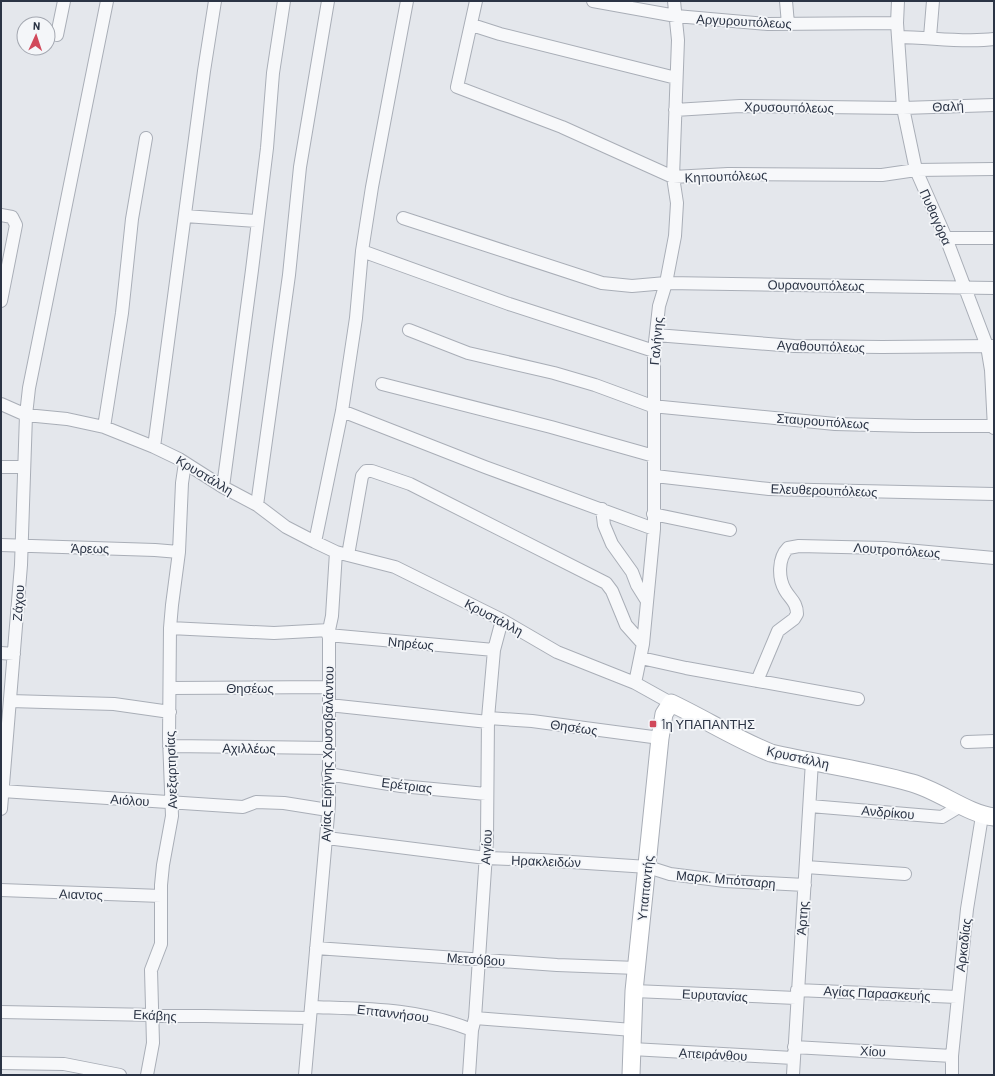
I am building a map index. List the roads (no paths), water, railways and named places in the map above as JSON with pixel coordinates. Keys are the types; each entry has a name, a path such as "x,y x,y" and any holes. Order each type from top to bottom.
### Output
{"street":[{"path":"57,35 64,1"},
{"name":"Ζάχου","path":"1,809 5,723 10,702 14,654 21,546 26,415 29,388 107,1"},
{"path":"154,447 204,71 215,1"},
{"path":"223,487 267,148 272,73 284,1"},
{"path":"257,506 289,275 300,167 328,1"},
{"path":"315,542 342,411 356,318 362,251 372,187 407,1"},
{"path":"476,1 472,25 500,34 676,78"},
{"name":"Αργυρουπόλεως","path":"593,1 676,16 788,24 898,23"},
{"name":"Γαλήνης","path":"635,683 643,644 654,529 655,476 652,406 654,351 659,306 666,283 675,236 677,203 674,177 678,40 674,1"},
{"path":"786,1 788,24"},
{"name":"Πυθαγόρα","path":"898,1 898,37 902,108 916,170 946,238 990,346 994,427"},
{"path":"930,37 933,1"},
{"name":"Κηπουπόλεως","path":"472,25 457,87 562,127 674,177 728,174 882,175 916,170 994,169"},
{"path":"898,37 930,37 972,42 994,40"},
{"name":"Θαλή","path":"902,108 994,104"},
{"name":"Χρυσουπόλεως","path":"675,110 740,106 902,108"},
{"path":"104,426 122,313 132,219 146,138"},
{"path":"1,215 12,217 16,225 1,301"},
{"path":"185,216 257,221"},
{"name":"Ουρανουπόλεως","path":"403,218 602,283 632,286 666,283 965,286 994,288"},
{"path":"946,238 994,238"},
{"path":"362,251 509,304 654,351"},
{"name":"Σταυρουπόλεως","path":"409,330 468,354 554,373 595,385 652,406 835,424 994,427"},
{"name":"Αγαθουπόλεως","path":"656,335 794,346 990,346"},
{"path":"382,384 552,427 654,456"},
{"name":"Κρυστάλλη","path":"1,404 26,415 67,419 104,426 154,447 185,463 257,506 286,527 315,542 336,552 395,567 502,620 557,652 635,683 671,703 700,716 751,745 771,753 914,784 988,816"},
{"path":"342,411 485,467 654,529"},
{"name":"Ανεξαρτησίας","path":"147,1075 153,1043 151,1016 151,970 161,944 162,865 171,828 169,746 171,688 170,628 179,552 182,483 185,463"},
{"path":"1,467 24,467"},
{"path":"348,555 362,476 366,471 372,471 410,484 606,583 612,591 626,625 643,644"},
{"name":"Ελευθερουπόλεως","path":"655,476 769,489 994,494"},
{"path":"602,509 604,525 612,544 632,572 637,585 647,601"},
{"path":"654,514 730,530"},
{"name":"Άρεως","path":"1,545 179,552"},
{"name":"Λουτροπόλεως","path":"757,681 778,631 794,619 797,614 796,603 783,588 780,567 781,557 788,548 799,546 884,548 994,558"},
{"name":"Αγίας Ειρήνης Χρυσοβαλάντου","path":"305,1075 328,810 329,633 332,616 336,552"},
{"name":"Αιγίου","path":"469,1075 486,858 488,811 486,794 488,720 494,650 498,630 502,620"},
{"name":"Νηρέως","path":"170,628 274,633 329,633 494,650"},
{"path":"1,653 14,654"},
{"path":"641,658 686,668 858,699"},
{"name":"Θησέως","path":"171,688 328,687"},
{"path":"10,702 114,704 170,712"},
{"name":"Υπαπαντής","path":"631,1075 634,991 648,867 660,738 664,714 671,703"},
{"name":"Θησέως","path":"329,705 488,720 532,721 660,738"},
{"path":"967,742 994,741"},
{"name":"Αχιλλέως","path":"169,746 329,748"},
{"name":"Άρτης","path":"793,1075 812,761"},
{"name":"Ερέτριας","path":"328,774 401,786 486,794"},
{"name":"Αιόλου","path":"2,786 171,802 243,807 256,802 284,803 328,810"},
{"name":"Ανδρίκου","path":"810,806 942,817 962,805"},
{"name":"Αρκαδίας","path":"952,1075 952,1056 957,997 968,910 988,816"},
{"name":"Ηρακλειδών","path":"326,838 508,860 541,860 648,867"},
{"path":"487,839 508,860"},
{"name":"Μαρκ. Μπότσαρη","path":"648,867 670,874 725,881 805,884"},
{"path":"806,867 905,874"},
{"name":"Αιαντος","path":"1,890 161,896"},
{"name":"Μετσόβου","path":"316,948 479,960 637,968"},
{"name":"Ευρυτανίας","path":"634,991 797,994"},
{"name":"Αγίας Παρασκευής","path":"797,994 957,997"},
{"name":"Επταννήσου","path":"310,1012 371,1008 474,1024 633,1030"},
{"name":"Εκάβης","path":"1,1012 126,1013 151,1016 310,1012"},
{"name":"Απειράνθου","path":"632,1049 794,1053"},
{"name":"Χίου","path":"794,1053 952,1056"},
{"path":"1,1063 64,1064 120,1075"}],"place":[{"name":"1η ΥΠΑΠΑΝΤΗΣ","path":"653,724"}]}
